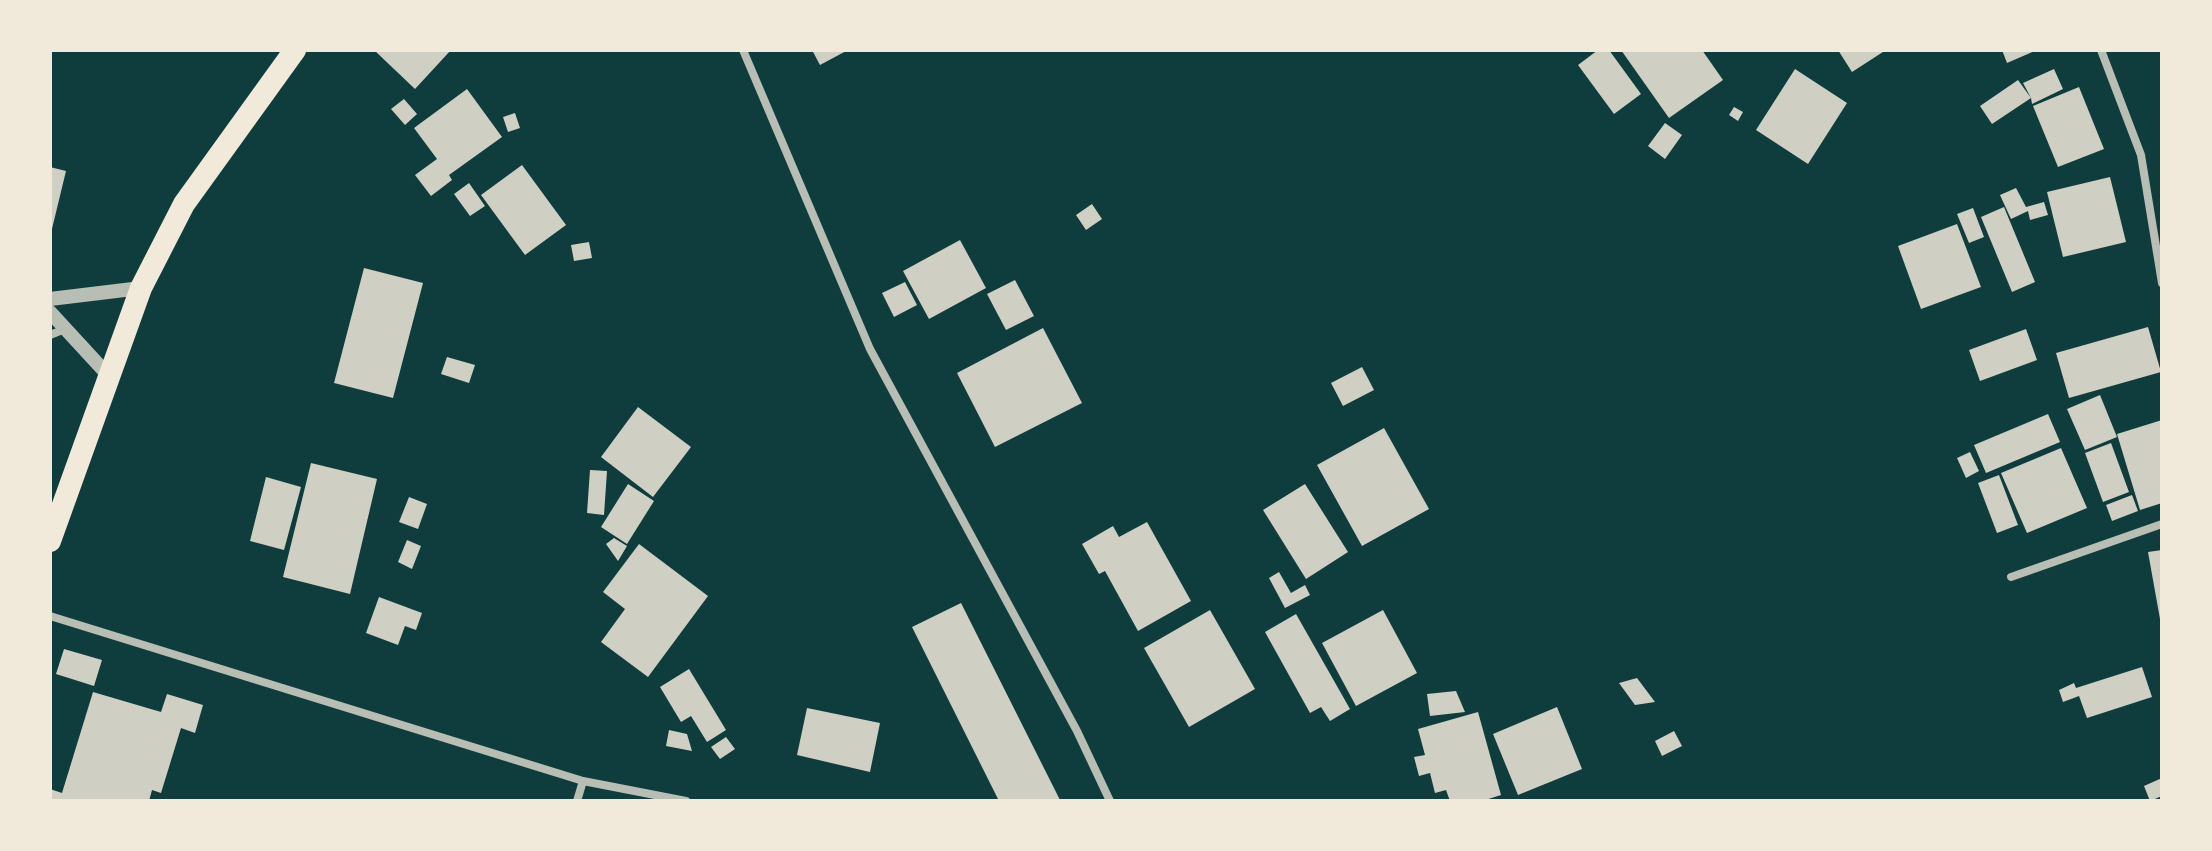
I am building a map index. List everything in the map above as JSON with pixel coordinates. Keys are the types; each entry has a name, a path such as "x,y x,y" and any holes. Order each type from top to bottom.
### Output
{"highway":[{"path":"50,541 141,288 184,204 295,50"}],"street":[{"path":"743,50 870,349 1077,731 1110,801"},
{"path":"2101,50 2141,155 2162,283"},
{"path":"50,299 141,288"},
{"path":"50,312 108,375"},
{"path":"50,335 65,329"},
{"path":"2011,577 2162,524"},
{"path":"50,616 583,781 686,801"},
{"path":"577,801 583,781"}],"building":[{"path":"374,50 451,50 415,89"},
{"path":"812,50 848,50 820,65"},
{"path":"1598,50 1609,50 1641,94 1614,114 1578,65"},
{"path":"1621,50 1702,50 1723,80 1669,118"},
{"path":"1838,50 1886,50 1852,72"},
{"path":"2002,50 2037,50 2007,63"},
{"path":"1795,69 1847,103 1808,164 1756,130"},
{"path":"2054,69 2063,89 2032,104 2023,83"},
{"path":"2018,80 2031,98 1992,124 1980,106"},
{"path":"2079,87 2104,149 2058,167 2033,106"},
{"path":"467,89 502,137 449,175 452,180 431,196 415,175 437,159 414,128"},
{"path":"404,99 417,114 405,125 391,109"},
{"path":"1734,107 1743,112 1738,121 1729,115"},
{"path":"515,113 520,128 508,132 503,117"},
{"path":"1665,123 1682,135 1665,159 1648,146"},
{"path":"522,165 566,225 525,255 481,195"},
{"path":"50,167 66,171 51,233 50,233"},
{"path":"2110,177 2126,242 2063,257 2047,192"},
{"path":"469,183 485,206 470,216 454,194"},
{"path":"2016,188 2026,207 2044,202 2048,215 2030,220 2028,211 2011,219 2000,195"},
{"path":"1092,204 1102,219 1086,230 1076,215"},
{"path":"2004,207 2035,282 2012,292 1981,217"},
{"path":"1973,208 1984,237 1969,243 1957,214"},
{"path":"1957,224 1981,287 1921,309 1898,246"},
{"path":"960,240 986,288 929,319 903,271"},
{"path":"589,242 592,258 574,261 571,245"},
{"path":"364,268 423,283 393,398 334,383"},
{"path":"1015,280 1034,316 1006,330 987,294"},
{"path":"905,282 917,305 894,317 882,293"},
{"path":"2148,327 2161,372 2069,398 2056,353"},
{"path":"1043,328 1082,403 995,447 957,373"},
{"path":"2026,329 2037,360 1980,381 1969,350"},
{"path":"447,357 475,365 469,383 441,374"},
{"path":"1362,367 1374,390 1343,406 1331,383"},
{"path":"2100,395 2117,437 2085,450 2067,409"},
{"path":"638,407 691,447 653,497 601,457"},
{"path":"2048,414 2060,442 1986,473 1974,445"},
{"path":"2162,420 2162,503 2140,510 2117,434"},
{"path":"1384,428 1429,509 1362,546 1317,465"},
{"path":"2111,443 2129,492 2103,502 2085,453"},
{"path":"2061,448 2087,508 2027,533 2001,473"},
{"path":"1970,452 1979,471 1966,478 1957,458"},
{"path":"311,463 377,479 350,594 283,577"},
{"path":"590,470 607,471 604,515 587,513"},
{"path":"1999,475 2018,525 1997,533 1978,483"},
{"path":"266,477 301,487 284,550 250,541"},
{"path":"628,484 654,501 627,544 601,527"},
{"path":"1305,484 1348,552 1306,579 1263,510"},
{"path":"2132,495 2138,511 2112,521 2106,505"},
{"path":"409,497 427,504 418,529 399,522"},
{"path":"1147,522 1191,601 1138,631 1105,571 1099,574 1082,544 1113,526 1119,537"},
{"path":"614,538 627,546 618,561 606,544"},
{"path":"407,540 421,546 412,569 398,562"},
{"path":"639,544 708,596 648,677 601,642 625,609 603,592"},
{"path":"2162,550 2162,619 2160,619 2148,552"},
{"path":"1279,572 1291,593 1305,585 1310,595 1285,608 1269,578"},
{"path":"379,597 422,613 416,630 405,626 398,645 366,633"},
{"path":"961,603 1058,801 999,801 912,627"},
{"path":"1210,610 1255,689 1189,727 1144,648"},
{"path":"1383,610 1417,673 1356,706 1322,643"},
{"path":"1296,614 1350,709 1330,721 1321,707 1310,713 1265,632"},
{"path":"64,649 102,660 94,686 56,674"},
{"path":"2142,667 2152,697 2087,718 2079,696 2063,702 2059,690 2074,683 2076,688"},
{"path":"689,669 726,730 707,742 691,716 681,722 660,687"},
{"path":"1637,678 1655,702 1635,705 1619,683"},
{"path":"1456,691 1465,712 1430,716 1427,694"},
{"path":"93,692 161,712 167,694 203,705 195,733 181,728 161,793 152,790 149,801 50,801 50,789 62,793"},
{"path":"1557,707 1582,769 1518,795 1493,734"},
{"path":"807,708 880,723 870,772 797,755"},
{"path":"1478,712 1501,795 1482,801 1450,801 1446,790 1435,793 1430,773 1419,776 1414,757 1425,755 1418,729"},
{"path":"669,730 687,734 692,751 666,746"},
{"path":"1674,731 1682,746 1662,756 1655,741"},
{"path":"726,737 735,749 720,759 711,747"},
{"path":"2162,778 2162,796 2150,801 2144,786"}]}
